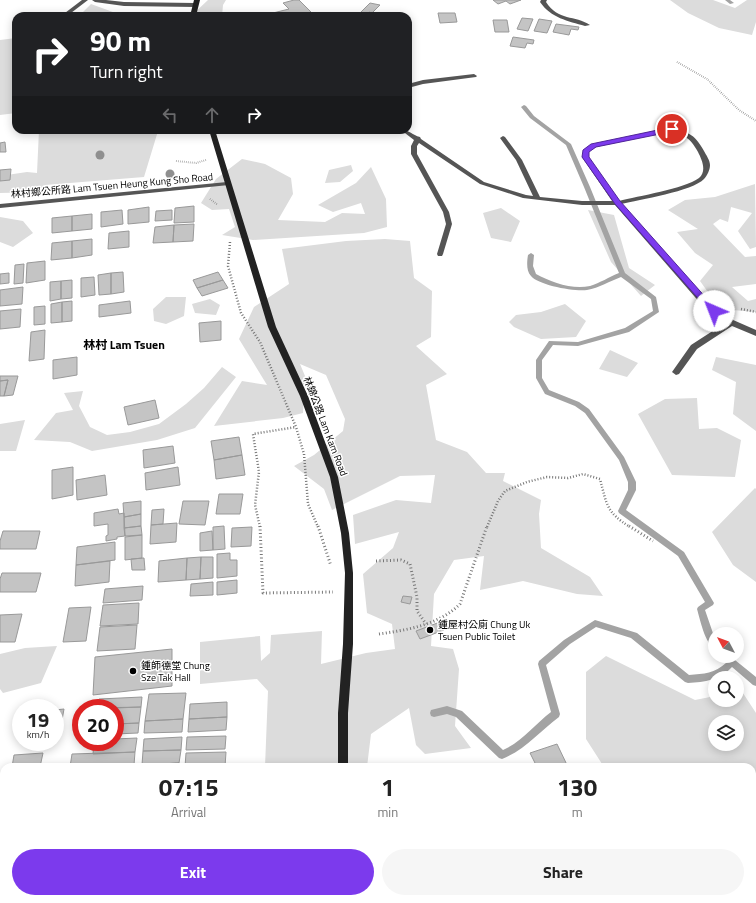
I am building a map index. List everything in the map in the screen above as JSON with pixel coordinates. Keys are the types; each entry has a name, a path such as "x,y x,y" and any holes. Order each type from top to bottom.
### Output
{"main road":[{"name":"林錦公路 Lam Kam Road","path":"213,134 227,184 272,327 304,396 334,477 345,533 348,573 348,644 343,713 343,763"}],"street":[{"path":"69,12 85,0"},
{"path":"94,0 124,4 196,3"},
{"path":"544,0 543,2 546,8 558,16 588,25"},
{"path":"412,85 423,82 474,76"},
{"path":"411,134 482,183 509,193 538,199 582,204 617,203 682,188 701,179 707,166 706,161 696,142 683,132 672,129 590,147 586,152 585,157 617,203 704,302 717,314 731,323 756,333"},
{"path":"418,138 414,146 414,154 446,212 449,224 440,254"},
{"path":"502,138 519,160 538,199"},
{"name":"林村鄉公所路 Lam Tsuen Heung Kung Sho Road","path":"0,206 87,196 140,193 227,184"},
{"path":"676,372 694,347 731,323"}],"path":[{"path":"678,62 707,79 739,110 756,120"},
{"path":"176,161 196,163 207,160 208,165"},
{"path":"207,198 217,203 219,210"},
{"path":"230,236 228,266 241,313 260,342 296,427 304,454 308,504 314,514 333,572"},
{"path":"296,427 253,434 259,472 255,504 259,517 262,544 263,593 336,592"},
{"path":"379,634 411,629 426,624 451,613 460,604 482,539 498,501 505,491 527,482 547,477 568,478 583,474 600,479 608,507 616,518 653,541"},
{"path":"376,561 401,560 410,564 415,586 417,611 426,624"},
{"path":"335,586 336,598"}],"shaded area":[{"path":"208,0 226,0 223,5 222,12 195,12"},
{"path":"670,0 713,0 735,8 747,0 756,0 756,22 752,35 719,28 688,13"},
{"path":"91,4 113,12 83,12"},
{"path":"12,38 12,114 0,115 0,40"},
{"path":"39,134 157,134 144,177 45,185 39,192 0,193 0,176 27,172 37,173"},
{"path":"242,159 265,164 291,178 293,194 278,220 325,222 342,213 365,214 361,203 333,212 318,205 356,183 371,167 386,199 387,227 364,233 253,240 222,235 235,227 229,209 212,210 201,203 216,179"},
{"path":"351,165 353,171 340,182 325,183 329,170"},
{"path":"755,184 756,247 750,249 738,231 752,213 731,207 728,222 720,219 713,224 745,257 756,256 756,284 732,287 748,301 756,299 756,312 720,309 700,281 713,265 695,253 677,232 698,229 668,210 685,200 715,197"},
{"path":"501,208 520,221 511,242 491,238 483,213"},
{"path":"588,210 614,215 629,268 655,285 641,296 611,262"},
{"path":"0,217 23,221 33,233 13,247 0,242"},
{"path":"385,239 410,241 414,278 432,291 431,337 416,346 447,374 426,385 436,440 467,452 486,473 505,473 503,481 541,500 539,514 541,548 590,577 603,596 577,594 523,581 480,590 484,556 454,560 434,594 431,646 453,649 459,669 455,726 471,748 425,754 416,745 409,708 371,734 367,763 265,763 268,691 257,679 200,684 200,642 260,636 261,661 270,653 271,635 322,631 321,664 366,653 395,649 392,624 367,613 363,574 393,548 399,532 355,544 353,515 396,500 431,503 435,475 400,476 332,510 324,489 294,466 314,455 343,431 345,419 326,375 300,364 305,376 303,413 283,418 214,426 242,381 267,385 239,339 254,307 289,284 282,249 346,241"},
{"path":"166,297 186,297 184,316 166,324 154,321 153,309"},
{"path":"210,299 220,305 216,315 195,313 192,304"},
{"path":"565,304 586,321 576,337 541,339 514,327 509,322 516,315 541,312"},
{"path":"610,350 638,363 627,377 599,369"},
{"path":"716,357 756,365 756,431 733,414 736,382 712,370"},
{"path":"222,367 236,377 195,428 157,440 92,451 70,442 34,440 56,413 73,410 64,393 83,391 79,406 90,427 107,435 130,432 159,424 186,404 204,388"},
{"path":"697,398 699,429 717,428 741,440 735,477 672,475 638,414 665,399"},
{"path":"25,420 16,451 0,451 0,424"},
{"path":"755,488 756,582 733,565 712,532"},
{"path":"57,646 41,683 3,693 0,689 0,654 25,648"},
{"path":"606,656 695,700 708,697 708,707 744,707 744,695 756,713 756,763 601,763 586,739 586,672"}],"building":[{"path":"299,0 311,12 277,12 289,9 283,3"},
{"path":"493,0 521,0 510,4 506,1 498,4"},
{"path":"370,3 380,5 373,12 361,12"},
{"path":"438,13 455,13 457,22 440,23"},
{"path":"522,18 533,19 528,31 517,29"},
{"path":"539,19 552,21 547,33 534,31"},
{"path":"493,20 507,20 509,32 495,32"},
{"path":"556,24 579,27 578,30 571,29 569,35 553,32"},
{"path":"513,37 534,40 533,44 527,43 525,48 510,46"},
{"path":"5,142 6,152 0,152 0,143"},
{"path":"11,169 10,180 0,181 0,170"},
{"path":"194,206 194,222 174,223 175,208"},
{"path":"149,207 149,222 128,224 128,210"},
{"path":"122,210 123,224 101,227 101,212"},
{"path":"172,210 172,220 155,221 156,211"},
{"path":"92,214 92,229 72,231 72,216"},
{"path":"72,216 72,231 52,233 52,218"},
{"path":"194,224 193,241 173,242 174,225"},
{"path":"174,225 173,242 153,243 155,227"},
{"path":"129,231 129,247 108,249 109,233"},
{"path":"92,239 92,255 72,258 72,241"},
{"path":"72,241 72,258 51,260 52,243"},
{"path":"45,261 45,280 26,283 27,263"},
{"path":"24,264 23,283 14,284 15,265"},
{"path":"123,272 124,292 111,294 111,273"},
{"path":"218,272 223,280 197,288 193,280"},
{"path":"9,273 9,283 0,284 0,274"},
{"path":"111,273 111,294 99,295 98,275"},
{"path":"94,277 95,295 81,297 81,278"},
{"path":"72,280 72,298 61,299 61,281"},
{"path":"223,280 228,288 202,296 197,288"},
{"path":"61,281 61,299 50,301 50,282"},
{"path":"23,287 22,304 0,306 0,290"},
{"path":"72,301 72,321 62,322 62,302"},
{"path":"130,301 131,313 99,317 99,305"},
{"path":"62,302 62,322 51,323 51,304"},
{"path":"45,306 45,324 34,325 34,307"},
{"path":"21,309 20,327 0,329 0,311"},
{"path":"221,321 221,340 200,342 199,323"},
{"path":"45,330 44,359 29,361 31,332"},
{"path":"77,357 77,375 53,379 53,360"},
{"path":"0,376 18,376 13,395 4,396 8,380 0,381"},
{"path":"8,380 4,396 0,396 0,381"},
{"path":"155,400 159,418 128,425 124,407"},
{"path":"239,437 242,455 214,460 211,441"},
{"path":"173,446 175,463 144,468 143,450"},
{"path":"242,455 245,475 216,479 214,460"},
{"path":"73,467 73,495 52,499 52,470"},
{"path":"178,467 180,485 146,490 145,473"},
{"path":"105,475 107,495 77,500 76,480"},
{"path":"219,494 243,494 240,514 216,514"},
{"path":"141,501 141,514 124,517 123,503"},
{"path":"183,501 209,501 205,525 179,524"},
{"path":"118,509 119,514 124,513 125,536 106,541 106,536 108,535 108,524 94,526 94,513"},
{"path":"164,509 163,524 151,525 152,510"},
{"path":"141,514 141,526 124,528 124,517"},
{"path":"177,523 176,542 150,544 151,525"},
{"path":"141,526 142,535 125,536 124,528"},
{"path":"224,526 225,549 213,550 213,527"},
{"path":"252,527 251,546 231,547 232,528"},
{"path":"3,531 40,531 36,549 0,549 0,541"},
{"path":"212,531 213,550 200,551 200,533"},
{"path":"142,535 142,558 125,560 125,537"},
{"path":"115,542 115,560 76,565 77,547"},
{"path":"230,553 230,560 237,560 237,576 217,578 217,554"},
{"path":"201,557 213,557 213,578 200,579"},
{"path":"201,557 200,579 186,580 187,558"},
{"path":"144,558 145,570 132,570 131,559"},
{"path":"187,558 186,580 158,582 159,561"},
{"path":"110,561 109,582 75,586 76,565"},
{"path":"2,573 41,573 36,592 0,592 0,579"},
{"path":"237,580 237,593 217,595 217,582"},
{"path":"213,582 213,595 190,596 191,584"},
{"path":"143,586 142,600 103,603 105,589"},
{"path":"403,596 412,597 410,604 401,602"},
{"path":"139,603 138,624 100,626 103,605"},
{"path":"91,607 86,641 63,642 69,608"},
{"path":"22,614 15,642 0,642 0,615"},
{"name":"鍾屋村公廁 Chung Uk Tsuen Public Toilet","path":"440,622 444,630 420,639 416,631"},
{"path":"137,625 135,649 97,651 100,627"},
{"name":"鍾師德堂 Chung Sze Tak Hall","path":"172,649 172,686 93,695 95,657"},
{"path":"186,693 183,719 145,721 149,694"},
{"path":"142,697 141,707 124,707 124,699 99,699"},
{"path":"227,702 227,717 189,719 190,704"},
{"path":"141,707 139,723 124,724 124,708"},
{"path":"227,717 226,730 188,732 189,719"},
{"path":"183,719 182,732 144,733 145,721"},
{"path":"139,723 138,733 124,734 124,724"},
{"path":"226,736 225,749 186,750 187,737"},
{"path":"182,737 181,750 143,751 144,739"},
{"path":"137,738 135,752 93,754 93,751 124,751 124,739"},
{"path":"557,744 566,763 535,763 530,753"},
{"path":"181,750 179,763 142,763 143,751"},
{"path":"135,752 134,763 71,763 72,754"},
{"path":"226,752 225,763 185,763 186,753"},
{"path":"43,753 41,763 13,763 14,755"}],"waterway":[{"path":"727,0 732,3"},
{"path":"524,107 532,117 568,144 622,274"},
{"path":"531,255 530,266 533,275 546,282 562,287 586,289 622,274"},
{"path":"622,274 654,298 656,312 627,330 578,344 551,343 539,360 539,378 547,392 577,404 587,411 622,459 632,482 632,490 622,511 681,554 710,603 701,609 708,631"},
{"path":"434,713 447,710 459,714 502,755 510,752 524,742 556,714 542,664 567,642 595,623 634,635 688,679 712,676 726,668 731,663"},
{"path":"733,663 756,682"}],"place":[{"name":"鍾屋村公廁 Chung Uk Tsuen Public Toilet","path":"430,630"},
{"name":"鍾師德堂 Chung Sze Tak Hall","path":"133,671"}],"district":[{"name":"林村 Lam Tsuen","path":"124,345"}],"route":[{"path":"672,129 590,147 585,154 585,157 617,203 704,302 714,311"}]}
